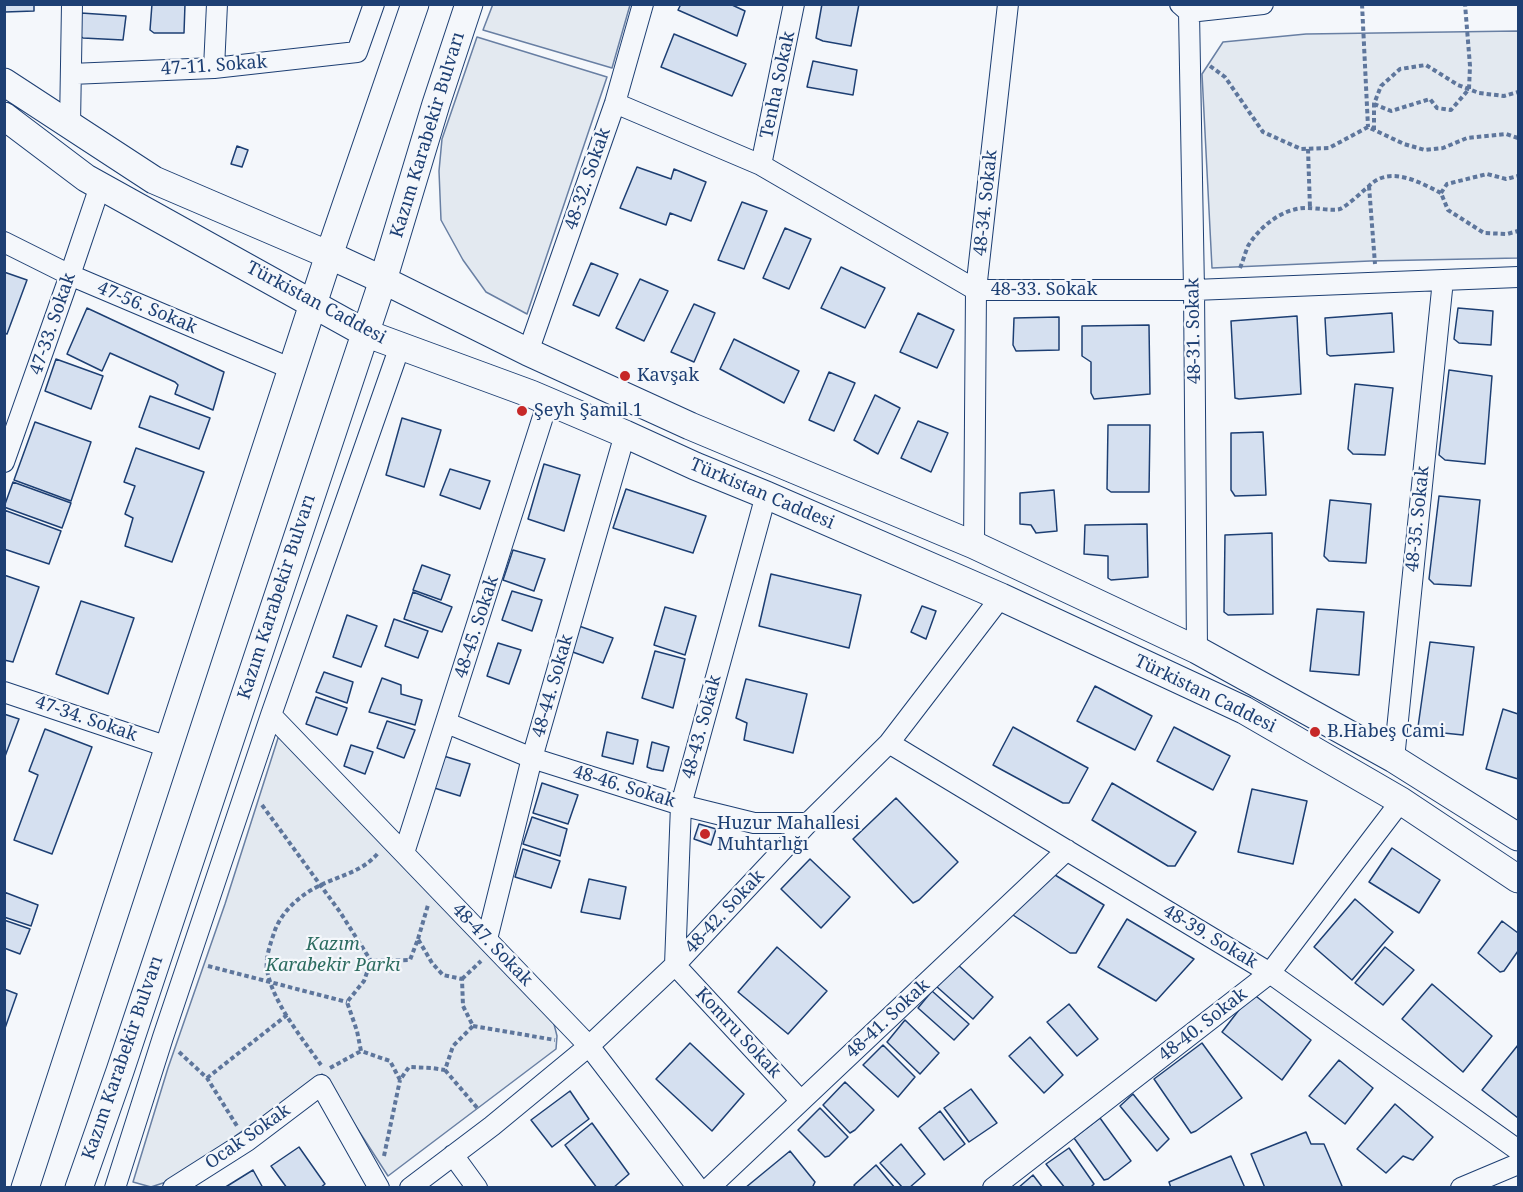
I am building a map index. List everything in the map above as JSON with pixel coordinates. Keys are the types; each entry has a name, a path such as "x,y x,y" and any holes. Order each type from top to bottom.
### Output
{"street":[{"path":"70,125 72,4"},
{"path":"214,68 217,4"},
{"name":"47-11. Sokak","path":"71,74 214,68 357,52 374,4"},
{"path":"25,1188 313,303 415,4"},
{"name":"Kazım Karabekir Bulvarı","path":"80,1188 383,280 469,4"},
{"name":"48-32. Sokak","path":"528,352 615,103 643,4"},
{"name":"Tenha Sokak","path":"761,165 794,4"},
{"name":"48-34. Sokak","path":"974,545 976,290 1008,4"},
{"path":"1184,8 1263,4"},
{"name":"48-31. Sokak","path":"1184,8 1190,52 1197,650"},
{"name":"Türkistan Caddesi","path":"4,82 153,180 329,255 528,352 690,426 974,545 1197,650 1394,759 1518,837"},
{"name":"48-33. Sokak","path":"615,103 761,165 976,290 1194,290 1518,277"},
{"name":"Türkistan Caddesi","path":"4,116 86,178 365,333 548,401 625,434 1001,597 1244,710 1401,801 1518,879"},
{"name":"47-33. Sokak","path":"4,462 100,186"},
{"name":"47-56. Sokak","path":"4,242 70,275 292,369"},
{"name":"48-35. Sokak","path":"1394,759 1443,280"},
{"path":"115,1188 247,785 400,346"},
{"name":"48-45. Sokak","path":"404,853 548,401"},
{"name":"48-44. Sokak","path":"487,939 532,758 625,434"},
{"name":"48-43. Sokak","path":"675,965 681,805 766,495"},
{"name":"48-42. Sokak","path":"410,1188 492,1126 589,1046 675,965 808,823 889,742 1001,597"},
{"name":"47-34. Sokak","path":"4,692 168,747"},
{"name":"48-47. Sokak","path":"271,715 589,1046 698,1188"},
{"name":"48-46. Sokak","path":"447,723 532,758 681,805 754,823 808,823"},
{"name":"48-39. Sokak","path":"889,742 1270,973 1518,1150"},
{"name":"48-40. Sokak","path":"993,1188 1270,973 1401,801"},
{"name":"48-41. Sokak","path":"709,1188 1066,850"},
{"name":"Komru Sokak","path":"675,965 801,1101"},
{"name":"Ocak Sokak","path":"173,1188 247,1141 321,1085 379,1186"},
{"path":"453,1155 477,1188"},
{"path":"1461,1188 1518,1164"}],"path":[{"path":"1362,4 1368,127"},
{"path":"1374,104 1391,111 1430,99 1437,108 1451,110 1469,89 1470,66 1465,4"},
{"path":"1190,52 1225,77 1263,132 1301,149 1329,148 1368,127"},
{"path":"1374,130 1374,104 1382,86 1400,69 1426,65 1458,85 1479,93 1504,96 1518,92"},
{"path":"1368,127 1404,144 1425,150 1443,148 1467,138 1506,134 1518,138"},
{"path":"1308,149 1310,208"},
{"path":"1441,193 1447,184 1487,174 1506,179 1518,176"},
{"path":"1238,273 1248,246 1265,226 1282,213 1304,207 1339,209 1375,180 1392,175 1415,180 1441,193 1448,210 1484,233 1507,234 1518,231"},
{"path":"1369,186 1377,282"},
{"path":"247,785 321,885 371,961"},
{"path":"389,838 372,861 350,874 315,887 294,902 278,923 270,944 267,969 276,997 325,1071 360,1051 390,1061 400,1080"},
{"path":"371,961 410,960 435,885"},
{"path":"418,939 432,963 443,975 462,979 463,1006 472,1026"},
{"path":"347,1002 364,981 371,961"},
{"path":"206,966 347,1002"},
{"path":"347,1002 357,1031 360,1051"},
{"path":"207,1078 287,1015"},
{"path":"472,1026 589,1046"},
{"path":"445,1070 453,1046 472,1026"},
{"path":"163,1037 207,1078 247,1141"},
{"path":"379,1186 400,1080 409,1068 445,1070 492,1126"}],"green space":[{"path":"493,4 630,5 612,68 483,30"},
{"path":"1518,31 1518,258 1370,261 1212,268 1202,74 1223,42 1306,34"},
{"path":"477,37 607,77 527,314 486,292 463,260 441,220 439,171 442,139"},
{"name":"Kazım Karabekir Parkı","path":"279,735 553,1020 557,1036 556,1049 388,1176 322,1074 175,1179 151,1187 133,1182 168,1068 225,904"}],"building":[{"path":"4,4 34,4 34,11 5,12"},
{"path":"152,4 185,4 184,33 154,33 150,30"},
{"path":"681,4 730,4 745,11 737,36 678,10"},
{"path":"822,4 859,4 851,46 816,38"},
{"path":"81,13 126,16 123,40 83,38 79,35"},
{"path":"674,34 746,64 732,96 661,67"},
{"path":"813,61 857,70 853,95 807,87"},
{"path":"237,146 248,150 242,167 231,164"},
{"path":"637,167 671,179 674,169 706,182 691,221 670,213 666,225 620,208"},
{"path":"742,202 767,211 744,269 718,260"},
{"path":"785,228 811,239 789,289 763,278"},
{"path":"591,263 618,274 599,316 573,305"},
{"path":"841,267 885,288 865,328 821,308"},
{"path":"4,272 27,280 7,334 4,333"},
{"path":"640,279 668,291 644,341 616,328"},
{"path":"694,304 715,313 694,362 671,352"},
{"path":"87,308 224,372 213,410 175,394 178,385 175,382 110,353 102,371 67,354"},
{"path":"1458,308 1493,311 1491,345 1459,343 1454,339"},
{"path":"918,313 954,330 937,368 900,352"},
{"path":"1392,313 1394,352 1330,356 1327,354 1325,318"},
{"path":"1297,316 1301,394 1235,398 1231,321"},
{"path":"1059,317 1059,350 1016,351 1013,345 1014,318"},
{"path":"1149,325 1150,394 1094,399 1091,393 1091,362 1082,356 1082,326"},
{"path":"734,339 799,371 784,403 720,369"},
{"path":"56,359 103,376 91,409 45,391"},
{"path":"1449,370 1492,376 1485,464 1445,460 1439,455"},
{"path":"829,372 855,383 834,431 809,420"},
{"path":"1355,384 1393,388 1385,455 1353,454 1348,449"},
{"path":"875,395 900,408 878,454 854,440"},
{"path":"150,396 210,418 199,449 139,427"},
{"path":"402,418 441,430 424,487 386,475"},
{"path":"918,421 948,433 931,472 901,458"},
{"path":"35,422 91,442 71,501 14,480"},
{"path":"1108,425 1150,425 1149,492 1111,492 1107,489"},
{"path":"1263,432 1266,495 1235,496 1231,490 1231,433"},
{"path":"136,448 204,472 172,562 125,546 133,518 125,514 135,486 124,482"},
{"path":"544,464 580,475 564,531 528,519"},
{"path":"450,469 490,481 480,509 440,495"},
{"path":"13,482 71,503 62,528 4,507"},
{"path":"626,489 706,516 693,553 613,528"},
{"path":"1054,490 1057,531 1036,533 1031,525 1020,524 1020,493"},
{"path":"1439,496 1480,500 1471,586 1434,584 1429,579"},
{"path":"1330,500 1371,504 1366,563 1329,561 1324,556"},
{"path":"4,510 61,531 49,564 4,549"},
{"path":"1147,524 1148,577 1111,580 1108,578 1108,556 1084,554 1085,525"},
{"path":"1272,533 1273,614 1228,615 1224,612 1225,535"},
{"path":"513,550 545,559 534,591 503,580"},
{"path":"422,565 450,575 441,600 413,590"},
{"path":"771,574 861,595 849,648 759,626"},
{"path":"4,575 39,587 13,662 4,660"},
{"path":"512,591 542,600 532,631 502,620"},
{"path":"413,592 452,607 442,632 404,619"},
{"path":"81,601 134,618 108,694 56,674"},
{"path":"922,606 936,611 926,639 911,632"},
{"path":"665,607 696,616 685,655 654,645"},
{"path":"1317,609 1364,612 1359,675 1310,671"},
{"path":"347,615 377,626 361,667 333,657"},
{"path":"394,619 428,631 418,658 385,646"},
{"path":"579,626 613,638 603,663 570,651"},
{"path":"1430,642 1474,647 1463,735 1424,731 1418,727"},
{"path":"498,643 521,650 509,684 487,676"},
{"path":"655,651 685,659 673,708 642,698"},
{"path":"324,672 353,682 347,703 316,692"},
{"path":"382,678 401,685 401,694 422,700 415,725 369,712"},
{"path":"746,679 807,694 793,753 744,740 747,723 736,718"},
{"path":"1095,686 1152,716 1135,750 1077,721"},
{"path":"316,697 347,708 337,735 306,724"},
{"path":"1503,709 1518,714 1518,779 1486,769"},
{"path":"4,714 19,719 4,759"},
{"path":"387,721 415,730 404,758 377,748"},
{"path":"1013,727 1088,768 1069,803 1063,803 993,765"},
{"path":"1174,727 1230,756 1213,790 1157,761"},
{"path":"45,729 92,747 52,854 14,840 38,775 29,771"},
{"path":"607,732 638,740 633,764 602,756"},
{"path":"652,742 669,747 663,771 647,767"},
{"path":"351,745 373,752 365,774 344,766"},
{"path":"437,754 470,764 460,796 428,786"},
{"path":"542,783 578,795 568,824 533,813"},
{"path":"1112,783 1196,832 1175,866 1168,866 1092,820"},
{"path":"1252,789 1307,801 1293,864 1238,852"},
{"path":"896,798 958,862 919,900 913,903 853,839"},
{"path":"532,817 567,829 560,856 523,844"},
{"name":"Huzur Mahallesi Muhtarlığı","path":"699,824 716,829 711,845 694,839"},
{"path":"1392,848 1440,880 1419,913 1369,882"},
{"path":"523,849 560,861 551,888 515,877"},
{"path":"810,859 850,897 821,928 781,889"},
{"path":"1042,867 1104,905 1076,953 1070,953 1007,911"},
{"path":"589,879 626,887 620,919 581,912"},
{"path":"4,892 38,905 31,926 4,917"},
{"path":"1355,899 1393,932 1352,980 1314,947"},
{"path":"1127,919 1194,959 1156,1001 1098,967"},
{"path":"4,920 30,929 20,954 4,948"},
{"path":"1502,921 1518,933 1518,951 1504,971 1500,972 1478,953"},
{"path":"777,947 827,991 788,1034 738,992"},
{"path":"1385,947 1414,970 1383,1005 1355,983"},
{"path":"957,964 993,997 973,1019 936,986"},
{"path":"1432,984 1492,1036 1463,1072 1402,1019"},
{"path":"4,989 17,994 4,1031"},
{"path":"932,991 969,1024 954,1040 918,1008"},
{"path":"1252,993 1311,1040 1282,1080 1222,1032"},
{"path":"1069,1004 1098,1039 1077,1056 1047,1022"},
{"path":"905,1020 939,1053 920,1074 887,1042"},
{"path":"1030,1037 1063,1075 1044,1093 1009,1056"},
{"path":"690,1043 744,1094 712,1131 656,1079"},
{"path":"1202,1043 1242,1098 1191,1133 1154,1079"},
{"path":"883,1045 915,1077 898,1097 863,1065"},
{"path":"1518,1045 1518,1118 1482,1090"},
{"path":"1339,1060 1373,1088 1345,1124 1309,1096"},
{"path":"845,1082 874,1110 850,1133 823,1105"},
{"path":"971,1089 997,1123 969,1142 944,1108"},
{"path":"570,1091 589,1119 552,1147 531,1120"},
{"path":"1133,1094 1169,1139 1157,1151 1120,1106"},
{"path":"1395,1104 1433,1137 1413,1160 1403,1156 1386,1173 1357,1149"},
{"path":"820,1108 848,1137 829,1156 825,1157 798,1130"},
{"path":"940,1111 965,1144 944,1160 919,1128"},
{"path":"1100,1118 1131,1161 1104,1180 1074,1138"},
{"path":"592,1123 629,1174 613,1188 597,1188 565,1145"},
{"path":"1306,1132 1311,1144 1324,1144 1342,1186 1338,1188 1265,1188 1251,1154"},
{"path":"901,1144 925,1174 909,1188 903,1188 880,1163"},
{"path":"299,1147 325,1184 320,1188 287,1188 271,1166"},
{"path":"1069,1148 1094,1184 1090,1188 1065,1188 1046,1164"},
{"path":"790,1151 815,1182 812,1188 745,1188"},
{"path":"1231,1156 1245,1188 1171,1188 1169,1182"},
{"path":"876,1165 895,1188 856,1188 854,1185"},
{"path":"253,1170 263,1188 224,1188"},
{"path":"1033,1175 1043,1188 1018,1188"}],"place":[{"name":"Kavşak","path":"625,376"},
{"name":"Şeyh Şamil 1","path":"522,411"},
{"name":"B.Habeş Cami","path":"1315,732"},
{"name":"Huzur Mahallesi Muhtarlığı","path":"705,834"}]}
